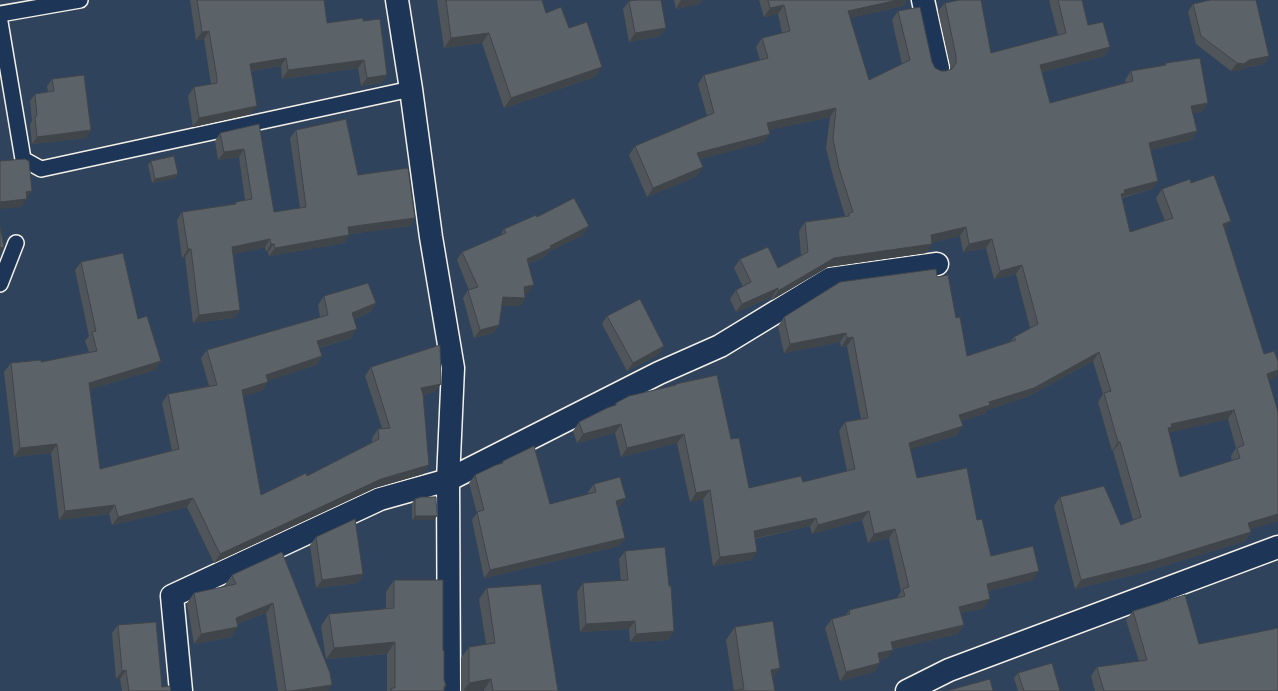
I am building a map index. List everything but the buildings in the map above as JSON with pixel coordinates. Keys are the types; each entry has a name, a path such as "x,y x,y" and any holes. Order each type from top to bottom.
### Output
{"street":[{"path":"397,0 453,368 448,480 449,691"},
{"path":"923,0 938,68"},
{"path":"181,691 172,596 380,499 448,480 659,373 720,346 830,279 937,264"},
{"path":"907,691 949,670 1278,547"}],"lane":[{"path":"0,14 80,0"},
{"path":"0,22 23,159 41,169 411,89"},
{"path":"0,284 16,243"}]}
